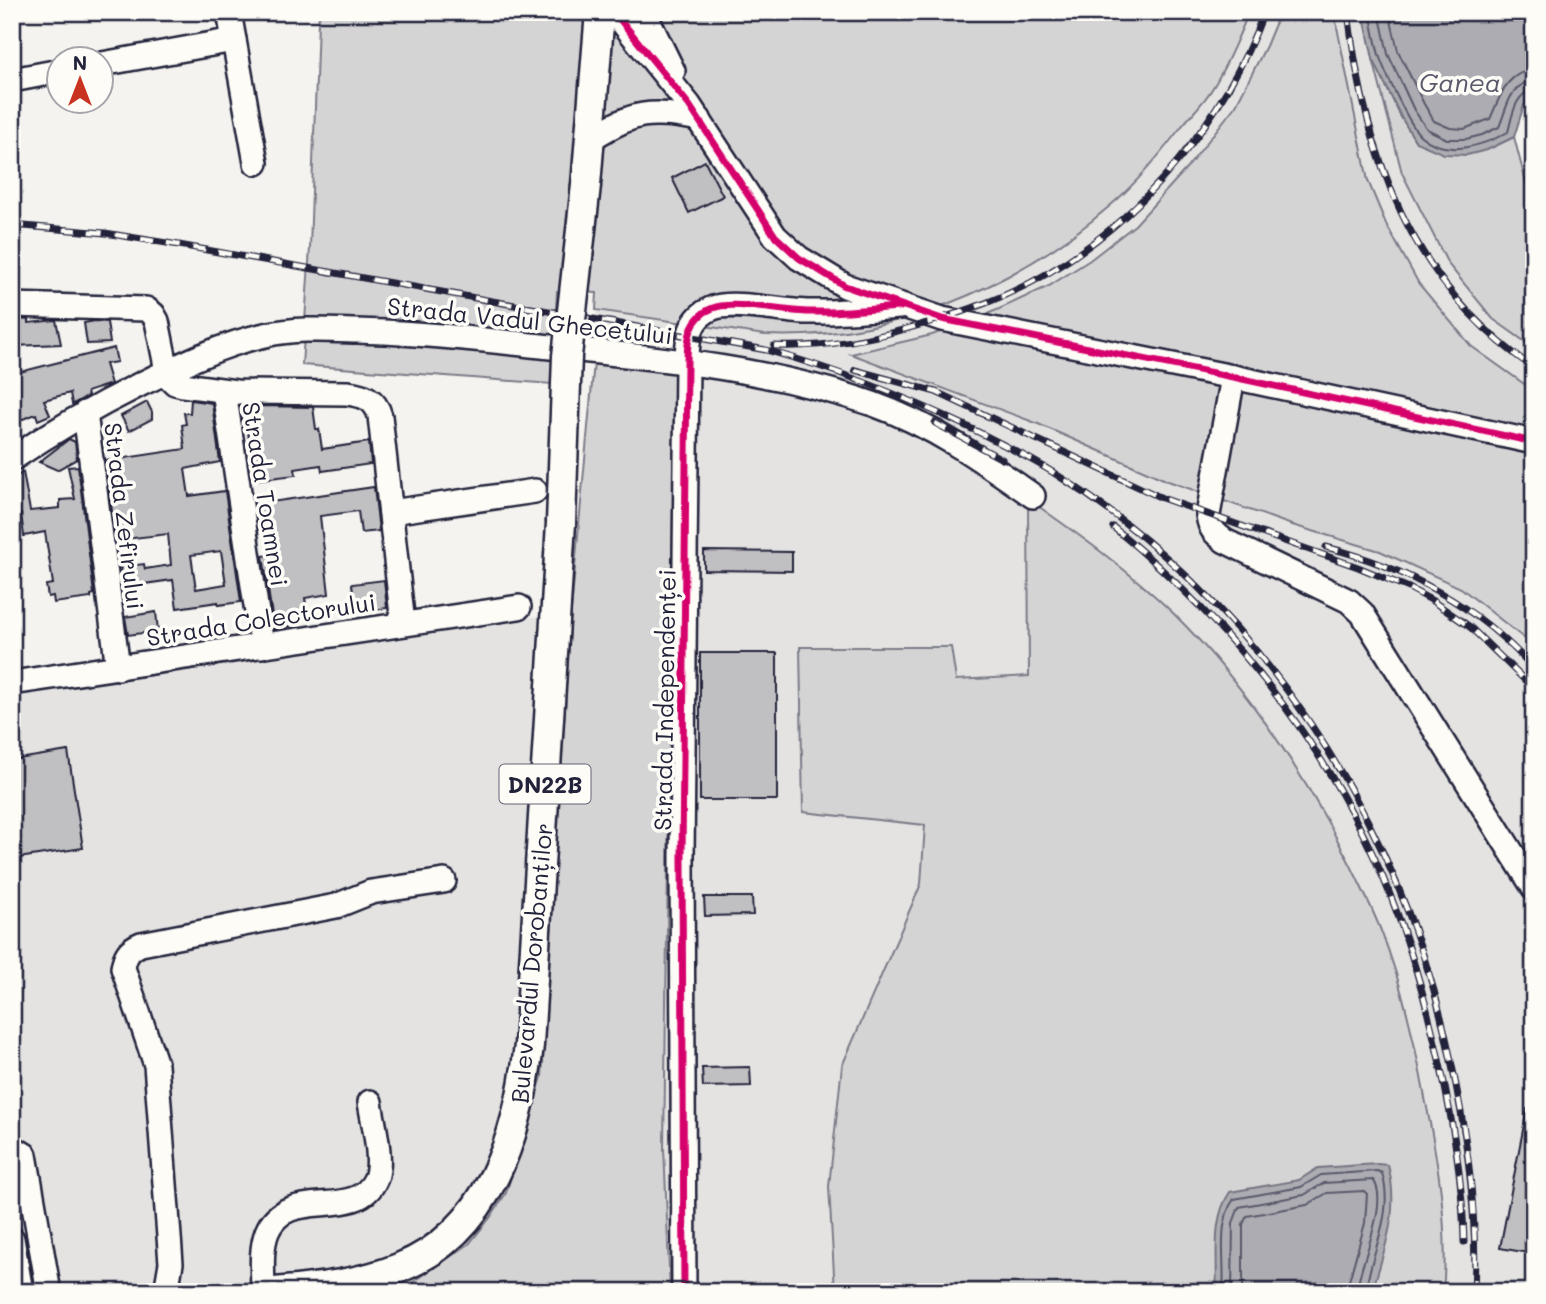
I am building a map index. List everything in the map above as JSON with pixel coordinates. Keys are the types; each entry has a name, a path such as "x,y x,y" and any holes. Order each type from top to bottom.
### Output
{"main road":[{"name":"DN22B","path":"592,138 600,12"},
{"name":"Bulevardul Dorobanților","path":"291,1291 335,1285 376,1284 448,1239 467,1219 492,1180 517,1121 529,1045 561,523 566,356 592,138"}],"street":[{"path":"229,12 256,163"},
{"path":"614,12 694,112 775,236 799,258 845,286 900,307 942,319 1233,377 1534,442"},
{"path":"644,12 694,112"},
{"path":"116,61 234,40"},
{"path":"12,80 46,74"},
{"path":"592,138 618,121 644,114 694,112"},
{"path":"12,305 146,309 157,321 167,371 175,383 224,391 347,393 372,400 380,416 403,624"},
{"name":"Strada Independenței","path":"684,1292 682,857 687,343 692,325 715,307 733,306 811,313 900,307"},
{"name":"Strada Vadul Ghecetului","path":"12,459 85,413 195,357 232,344 267,335 309,329 407,332 687,362 741,370 816,387 873,404 940,435 981,459 1033,496"},
{"path":"1233,377 1208,516 1214,534 1349,601 1362,613 1534,888"},
{"name":"Strada Toamnei","path":"224,391 262,646"},
{"name":"Strada Zefirului","path":"85,413 118,668"},
{"path":"391,512 535,491"},
{"name":"Strada Colectorului","path":"12,683 519,607"},
{"path":"166,1292 170,1264 156,1065 123,968 131,948 336,906 371,892 444,881"},
{"path":"263,1292 264,1246 273,1222 283,1213 298,1206 355,1200 364,1196 377,1176 378,1158 370,1102"},
{"path":"12,1147 25,1155 49,1292"},
{"path":"12,1239 21,1292"}],"shaded area":[{"path":"320,12 1249,12 1209,94 1139,177 1111,205 1074,234 1035,261 993,284 950,303 859,329 765,335 596,310 597,293 557,291 552,384 302,365"},
{"path":"1249,12 1280,12 1236,105 1186,169 1135,225 1090,260 1049,286 997,310 932,335 853,354 1036,423 1168,481 1289,524 1380,551 1461,588 1526,639 1534,649 1534,1292 1443,1292 1444,1223 1432,1133 1417,1055 1395,975 1371,907 1316,800 1244,693 1174,614 1100,550 1028,500 1030,676 955,680 951,647 800,647 925,825 921,884 842,1066 829,1186 835,1292 670,1292 664,1147 675,370 594,362 596,310 765,335 816,335 858,330 942,307 986,287 1029,263 1112,205 1162,151 1213,88"},
{"path":"1280,12 1334,12 1368,181 1386,224 1419,284 1471,346 1534,391 1534,649 1461,588 1380,551 1289,524 1168,481 1036,423 851,354 932,335 997,310 1049,286 1090,260 1135,225 1186,169 1236,105"},
{"path":"1334,12 1363,12 1402,174 1417,204 1493,319 1534,348 1534,391 1471,346 1419,284 1386,224 1368,181"},
{"path":"1373,59 1416,142 1487,150 1514,137 1527,187 1534,200 1534,348 1493,319 1448,264 1402,173"},
{"path":"594,362 675,369 664,1147 670,1292 550,1292 535,1288 406,1287 469,1244 490,1218 506,1193 542,1077 571,611"},
{"path":"1028,499 1139,582 1203,645 1232,678 1284,750 1351,866 1389,951 1415,1049 1441,1195 1445,1244 1443,1292 835,1292 829,1186 842,1066 921,884 925,825 803,812 800,647 951,647 956,680 1029,676"},
{"path":"571,611 542,1077 506,1193 469,1244 406,1287 364,1292 12,1292 12,697"}],"water":[{"name":"Ganea","path":"1363,12 1534,12 1534,94 1524,105 1514,137 1487,150 1467,155 1444,154 1416,142 1373,59"},
{"path":"1388,1165 1392,1214 1372,1292 1216,1292 1218,1228 1224,1203 1230,1192 1299,1180 1318,1168"}],"building":[{"path":"705,161 723,196 689,213 672,178"},
{"path":"17,319 29,320 29,323 56,320 61,344 13,346 13,326 17,326"},
{"path":"107,322 110,343 87,344 84,323"},
{"path":"114,348 117,362 105,364 111,384 87,392 88,396 72,404 70,393 44,400 50,415 38,420 36,414 12,423 12,374"},
{"path":"191,400 212,403 220,462 185,469 189,496 225,491 241,602 218,605 218,602 177,608 173,580 123,587 120,567 144,564 145,569 171,565 168,534 116,540 105,461 185,449 182,425 186,424 184,413 190,413","holes":["221,551 226,584 196,589 191,555"]},
{"path":"147,402 152,419 129,431 121,416"},
{"path":"313,407 322,449 369,442 371,464 322,471 321,465 295,469 296,475 254,480 245,408"},
{"path":"69,439 75,442 77,459 57,470 39,462"},
{"path":"78,466 94,594 91,598 54,603 53,596 48,597 46,585 53,584 45,532 24,536 12,480 23,472 30,511 60,508 60,500 75,499 68,467"},
{"path":"374,487 379,531 361,533 358,511 320,516 329,594 305,598 307,611 288,614 290,626 274,629 263,556 269,555 265,522 260,522 257,504"},
{"path":"704,551 792,552 792,571 704,570"},
{"path":"384,580 387,608 374,610 373,599 354,602 352,584"},
{"path":"156,612 158,631 128,635 125,617"},
{"path":"700,653 777,653 777,800 700,800"},
{"path":"68,751 83,848 12,859 12,760"},
{"path":"704,897 752,897 753,915 705,916"},
{"path":"750,1067 751,1086 703,1087 702,1068"},
{"path":"1527,1109 1534,1110 1534,1254 1500,1248"}],"railway":[{"path":"774,346 848,342 936,320 1017,289 1084,250 1149,193 1178,161 1227,89 1248,51 1264,12"},
{"path":"1348,12 1367,116 1382,165 1401,212 1425,256 1455,297 1491,334 1534,368"},
{"path":"12,225 105,233 179,245 766,350 866,383 964,425 1054,473 1128,525 1196,585 1257,652 1311,724 1357,802 1396,883 1427,968 1456,1085 1473,1203 1474,1292"},
{"path":"855,370 936,392 1162,498 1358,567 1409,588 1470,627 1534,689"},
{"path":"935,423 1002,459"},
{"path":"1113,527 1159,567 1245,656 1283,704 1350,809 1377,864 1400,921 1422,992 1449,1108 1462,1197 1464,1242"},
{"path":"1326,547 1385,566 1439,592 1490,627 1534,669"}],"cycle path":[{"path":"614,12 689,105 775,236 799,258 845,286 942,319 1233,377 1534,442"},
{"path":"684,1292 682,857 689,338 699,317 722,306 799,312 900,307"}]}
